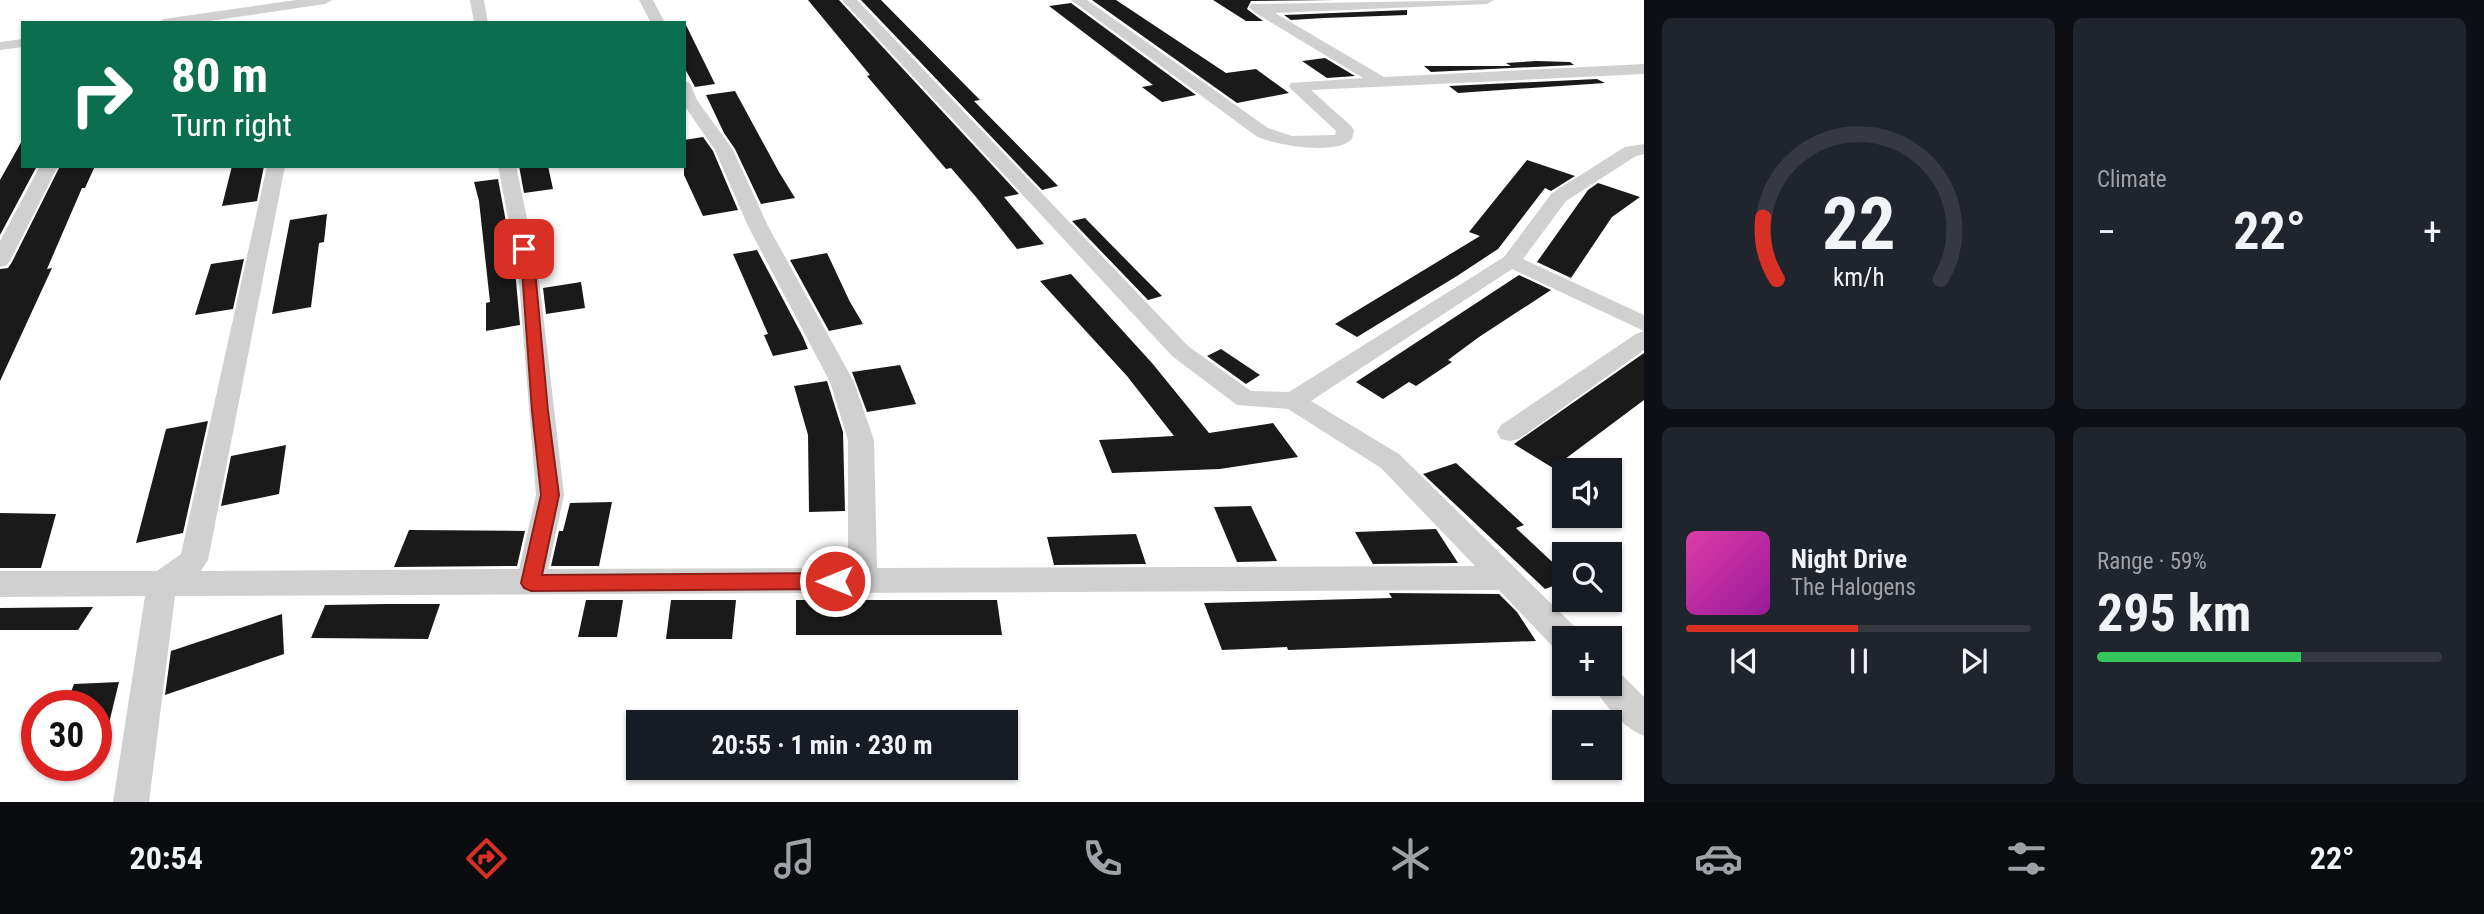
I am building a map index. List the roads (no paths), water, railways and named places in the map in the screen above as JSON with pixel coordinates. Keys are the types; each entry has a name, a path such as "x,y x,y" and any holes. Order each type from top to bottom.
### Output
{"street":[{"path":"477,0 481,21"},
{"path":"646,0 657,21"},
{"path":"849,0 1180,351 1246,399 1293,401 1390,461 1554,626"},
{"path":"1078,0 1275,139 1306,143 1343,139 1345,130 1297,86 1644,69"},
{"path":"1245,0 1379,81"},
{"path":"1259,9 1487,0"},
{"path":"178,21 317,1"},
{"path":"307,21 317,1"},
{"path":"0,46 21,43"},
{"path":"686,92 724,150 758,226 842,382 861,440 859,495 863,581"},
{"path":"1293,401 1511,261 1559,197 1631,151 1644,149"},
{"path":"0,261 48,168"},
{"path":"131,802 162,584 194,560 276,168"},
{"path":"507,168 528,270 550,495 531,583"},
{"path":"1511,261 1644,324"},
{"path":"1510,432 1644,339"},
{"path":"0,584 1508,578"},
{"path":"1621,696 1644,720"}]}
